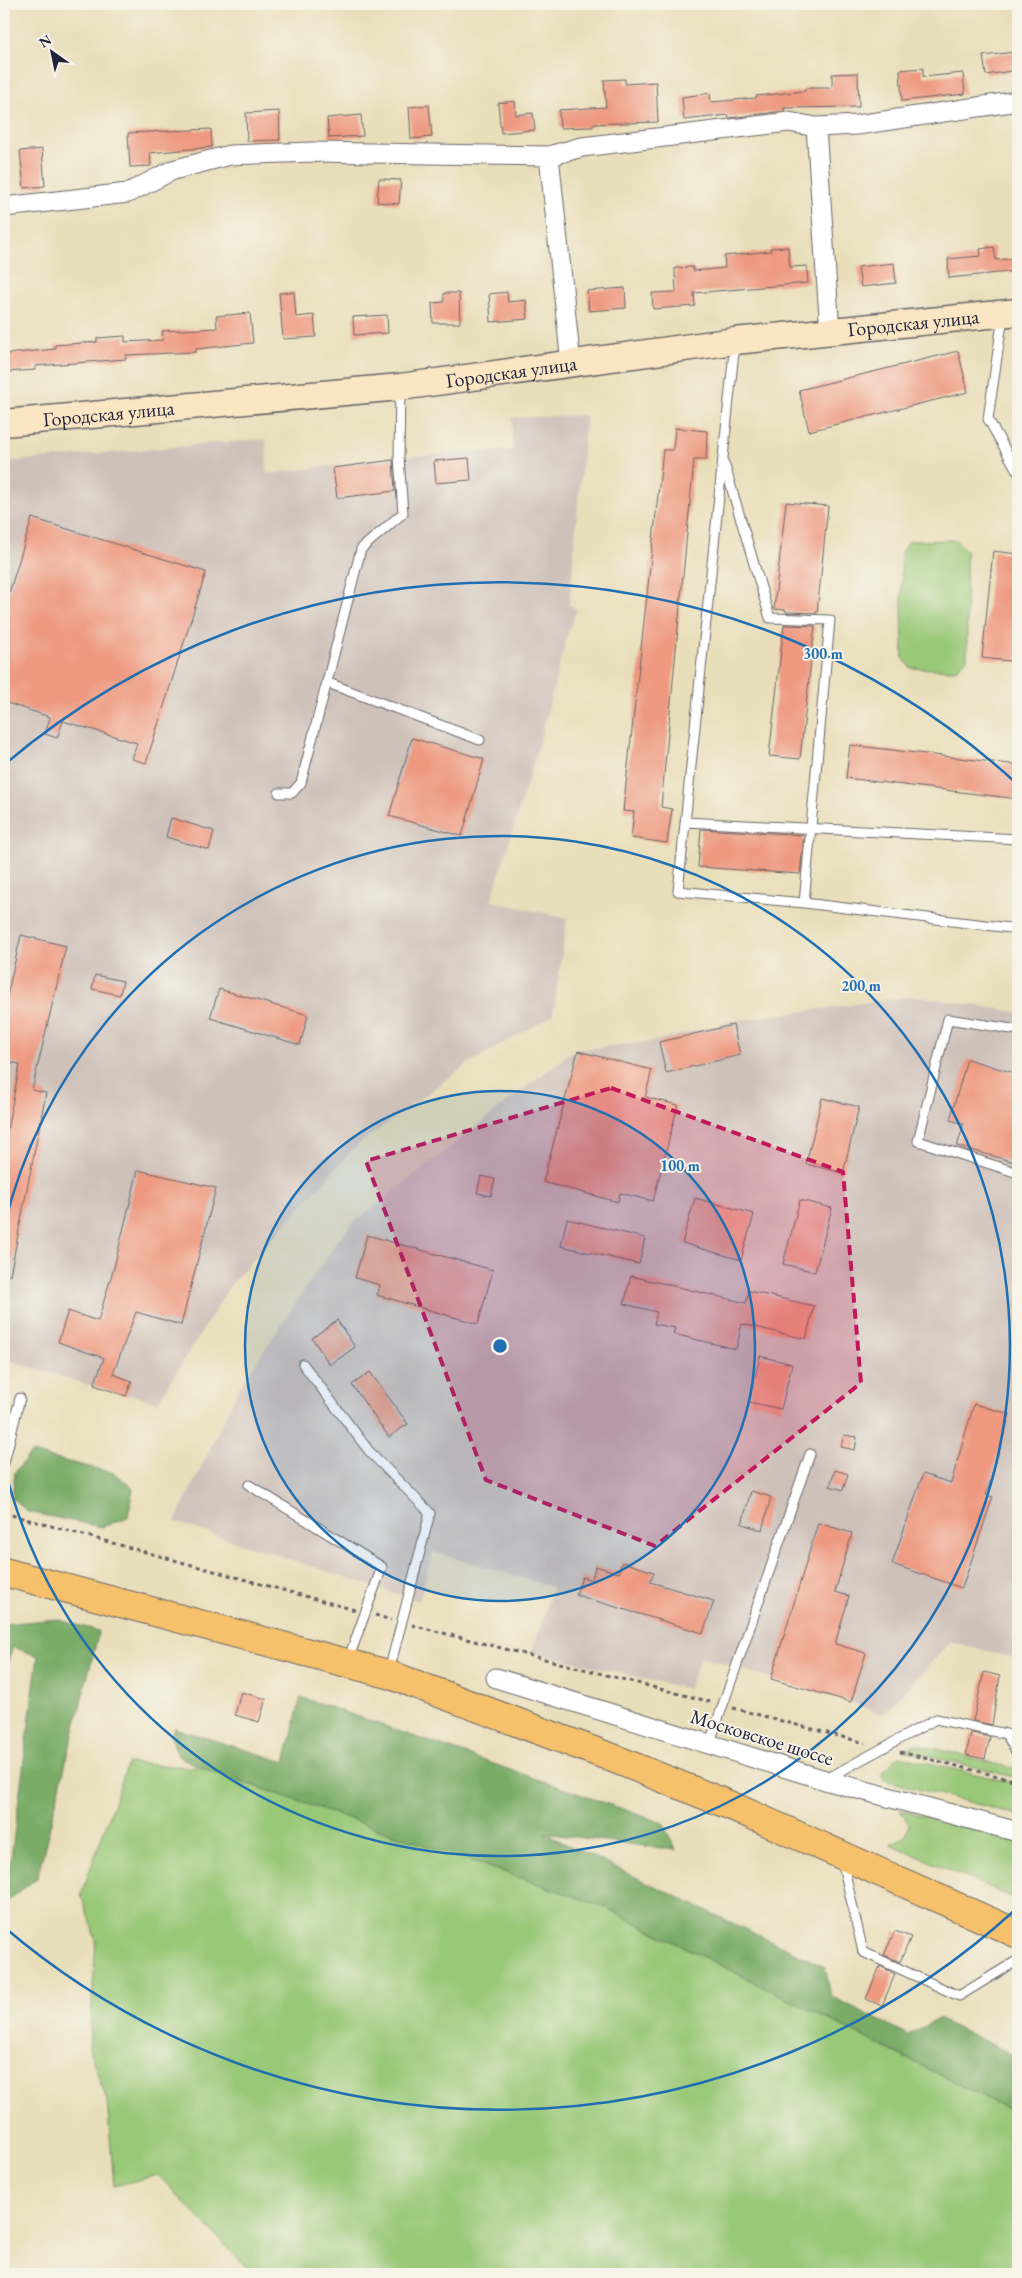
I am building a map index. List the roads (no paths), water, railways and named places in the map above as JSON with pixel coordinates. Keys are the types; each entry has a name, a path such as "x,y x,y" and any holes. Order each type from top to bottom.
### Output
{"main road":[{"path":"4,1572 388,1674 619,1761 840,1853 1018,1934"}],"street":[{"path":"4,207 128,193 173,170 230,155 313,152 550,156 582,147 789,122 816,127 857,125 1018,101"},
{"path":"816,127 830,332"},
{"path":"550,156 572,364"},
{"name":"Городская улица","path":"4,423 400,387 736,341 1011,312"},
{"name":"Московское шоссе","path":"496,1678 825,1780 1018,1832"}],"lane":[{"path":"1011,312 988,419 1018,472"},
{"path":"736,341 678,891 804,903 1017,929 1018,904"},
{"path":"279,793 292,793 301,783 361,549 403,513 399,457 400,387"},
{"path":"723,462 770,618 830,620 804,903"},
{"path":"328,683 480,740"},
{"path":"685,822 1018,839"},
{"path":"1018,1030 948,1018 918,1141 1018,1174"},
{"path":"303,1364 369,1451 430,1513 388,1674"},
{"path":"4,1463 20,1398"},
{"path":"709,1745 810,1454"},
{"path":"249,1485 382,1567 347,1664"},
{"path":"825,1780 936,1720 1006,1734 1018,1755"},
{"path":"840,1853 863,1952 960,1996 1018,1960"}]}
